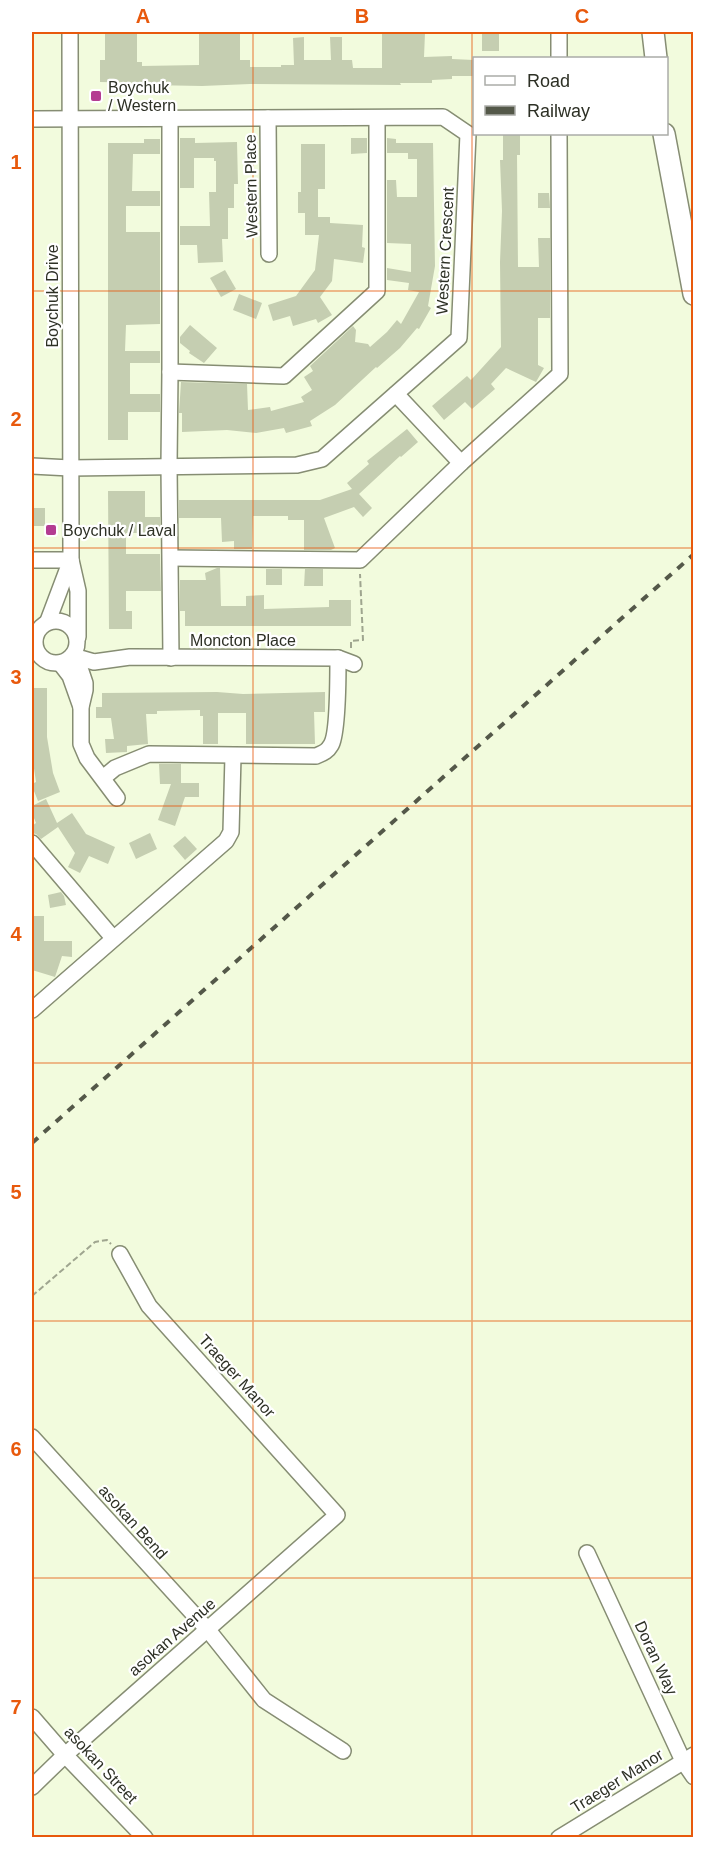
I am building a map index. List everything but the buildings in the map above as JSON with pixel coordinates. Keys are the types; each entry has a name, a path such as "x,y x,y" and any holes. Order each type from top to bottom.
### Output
{"highway":[{"path":"653,32 656,57"},
{"path":"664,135 693,294"}],"street":[{"name":"Boychuk Drive","path":"68,653 78,591 71,561 70,32"},
{"path":"559,32 559,57"},
{"name":"Western Crescent","path":"32,119 443,117 468,134 459,338 322,459 297,465 70,468 32,466"},
{"path":"170,118 171,658"},
{"name":"Western Place","path":"268,118 269,254"},
{"path":"170,372 284,376 377,291 377,118"},
{"path":"171,558 360,560 461,463 560,374 560,135"},
{"path":"396,394 461,463"},
{"path":"32,560 71,561"},
{"name":"Boychuk Drive","path":"48,621 71,561"},
{"path":"68,653 38,653 34,636 38,629 48,621 61,621 72,627 68,653 81,671 85,682 81,707 81,744 87,758 117,798"},
{"path":"32,662 68,653"},
{"name":"Moncton Place","path":"68,653 94,662 130,657 338,658 354,664"},
{"path":"103,778 115,768 149,754 316,756 326,752 333,743 338,658"},
{"path":"32,1010 226,841 231,832 233,756"},
{"path":"32,843 113,939"},
{"name":"Traeger Manor","path":"120,1254 149,1306 338,1515"},
{"name":"asokan Bend","path":"32,1437 208,1630 264,1700 343,1751"},
{"name":"asokan Avenue","path":"32,1787 65,1755 338,1515"},
{"name":"Doran Way","path":"587,1553 688,1758 693,1777"},
{"name":"asokan Street","path":"32,1717 65,1755 145,1838"},
{"name":"Traeger Manor","path":"559,1838 688,1758"}],"path":[{"path":"351,641 363,640 360,560"},
{"path":"32,1296 95,1242 107,1240"}],"railway":[{"path":"32,1143 694,554"}],"place":[{"name":"Boychuk / Western","path":"96,96"},
{"name":"Boychuk / Laval","path":"51,530"}]}
